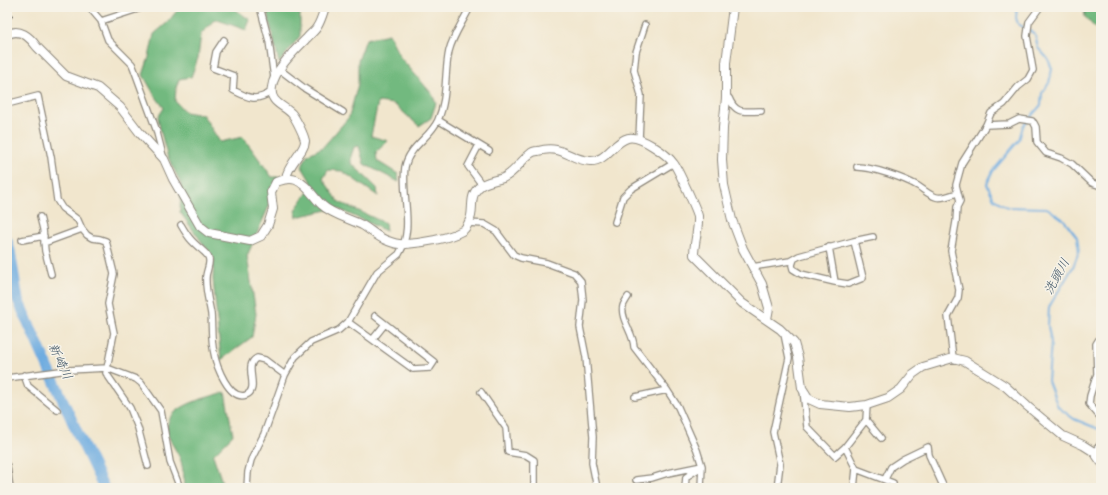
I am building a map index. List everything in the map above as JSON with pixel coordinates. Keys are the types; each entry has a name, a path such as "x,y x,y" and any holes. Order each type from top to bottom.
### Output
{"street":[{"path":"89,7 101,21 108,40 132,64 156,129 164,159 173,179 200,226 209,233 250,241 261,236 268,225 273,210 271,192 276,182 286,178 295,179 306,186 322,206 364,226 388,241 404,245 447,237 462,231 468,223 471,216 472,198 477,188 504,178 516,170 530,153 548,148 561,150 580,160 592,161 604,156 628,138 640,139 660,151 674,163 698,214 694,255 742,303 767,319 794,343 798,357 806,427 835,456 845,447 866,420 867,405"},
{"path":"101,21 144,7"},
{"path":"260,7 269,41 274,79"},
{"path":"286,178 291,164 303,148 305,140 292,114 278,104 273,98 271,92 272,86 279,69 317,27 325,7"},
{"path":"247,488 250,460 264,434 285,375 295,357 311,342 339,330 348,322 377,272 399,254 404,245 407,226 405,180 408,158 412,151 432,130 438,120 446,89 449,52 453,38 470,7"},
{"path":"733,7 726,63 726,98 722,160 724,185 732,220 743,249 762,284 769,308 767,319"},
{"path":"953,358 948,316 958,298 959,290 951,251 957,207 960,201 956,185 962,163 986,125 991,113 1004,104 1018,87 1028,79 1032,70 1027,36 1029,22 1040,7"},
{"path":"640,139 641,95 634,70 636,52 645,25"},
{"path":"7,34 12,32 22,32 33,41 37,47 66,76 98,88 120,107 140,133 164,159"},
{"path":"224,40 216,52 213,68 234,76 233,90 247,98 262,98 271,92"},
{"path":"279,69 304,88 343,112"},
{"path":"7,104 38,96 51,157 56,200 62,208 78,220 82,229 87,235 92,238 106,241 114,274 108,304 114,333 106,373 130,408 138,428 148,466"},
{"path":"726,98 728,98 732,106 736,109 761,111"},
{"path":"986,125 1009,124 1023,118 1033,122 1036,127 1037,142 1046,153 1061,158 1072,164 1092,183 1101,186"},
{"path":"438,120 489,151"},
{"path":"479,145 468,166 482,185"},
{"path":"615,222 623,197 631,189 674,163"},
{"path":"857,167 879,171 908,181 918,186 928,194 938,198 957,193"},
{"path":"40,217 45,251 51,274"},
{"path":"468,223 484,224 496,231 514,255 521,258 547,263 574,273 581,281 583,300 580,327 586,357 593,437 592,463 597,488"},
{"path":"181,225 190,240 208,256 210,261 206,277 213,333 213,351 219,370 226,384 236,394 244,396 249,393 252,388 251,364 253,360 257,358 265,360 285,375"},
{"path":"44,243 82,229"},
{"path":"22,240 44,236"},
{"path":"752,267 790,261 799,256 873,237"},
{"path":"794,259 792,265 793,269 801,274 848,284 863,278 854,241"},
{"path":"829,248 835,282"},
{"path":"628,297 623,306 625,320 634,342 634,347 678,407 697,450 702,466 701,488"},
{"path":"348,322 413,369 430,368 434,362 375,316"},
{"path":"373,339 385,324"},
{"path":"777,488 780,464 773,432 789,358 784,334"},
{"path":"1101,336 1096,344 1097,374 1089,404 1101,418"},
{"path":"802,388 809,399 820,404 850,407 867,405 895,394 914,374 924,367 953,358 965,361 1005,386 1063,436 1094,452 1101,462"},
{"path":"7,378 62,371 107,368 136,379 141,383 161,411 170,462 180,488"},
{"path":"24,375 28,386 57,410"},
{"path":"635,397 667,390"},
{"path":"481,392 506,428 508,452 526,455 534,460 534,488"},
{"path":"866,420 881,438"},
{"path":"1094,452 1101,444"},
{"path":"845,447 856,469 854,488"},
{"path":"885,479 891,468 903,459 928,448 929,455 944,488"},
{"path":"7,466 10,488"},
{"path":"636,480 652,478 702,466"},
{"path":"685,488 686,477 702,466"},
{"path":"856,469 893,483 891,488"}],"green space":[{"path":"180,7 232,7 250,20 246,30 215,19 201,34 198,58 191,77 179,79 176,88 175,101 185,112 203,115 220,142 243,137 272,177 279,177 273,197 247,256 256,314 252,337 221,360 213,279 214,259 180,212 181,184 167,155 158,117 164,108 143,75 154,34 167,23"},
{"path":"266,7 300,7 300,36 279,63"},
{"path":"1079,7 1101,7 1101,34 1085,17 1084,8"},
{"path":"389,34 400,57 432,94 436,103 431,118 419,126 394,104 378,102 371,136 388,141 376,152 377,161 398,174 399,182 364,164 359,146 354,147 351,156 351,163 377,188 378,196 342,171 328,170 323,179 339,202 385,223 386,231 336,208 297,217 295,210 313,185 302,167 307,155 323,147 349,117 358,84 358,61 366,39"},
{"path":"225,392 233,435 213,455 224,488 183,488 185,486 182,464 180,457 167,433 168,421 173,414 189,404"}],"waterway":[{"name":"洗頭川","path":"1017,7 1016,18 1018,24 1035,34 1038,48 1048,59 1052,69 1049,83 1042,93 1041,105 1023,126 1019,140 993,171 987,184 994,199 1007,207 1047,208 1064,220 1077,237 1079,251 1073,267 1049,307 1048,326 1051,342 1048,381 1058,407 1074,419 1101,430"},
{"name":"新崎川","path":"7,241 18,300 77,432 104,488"}],"railway":[{"path":"7,19 11,16"}]}
